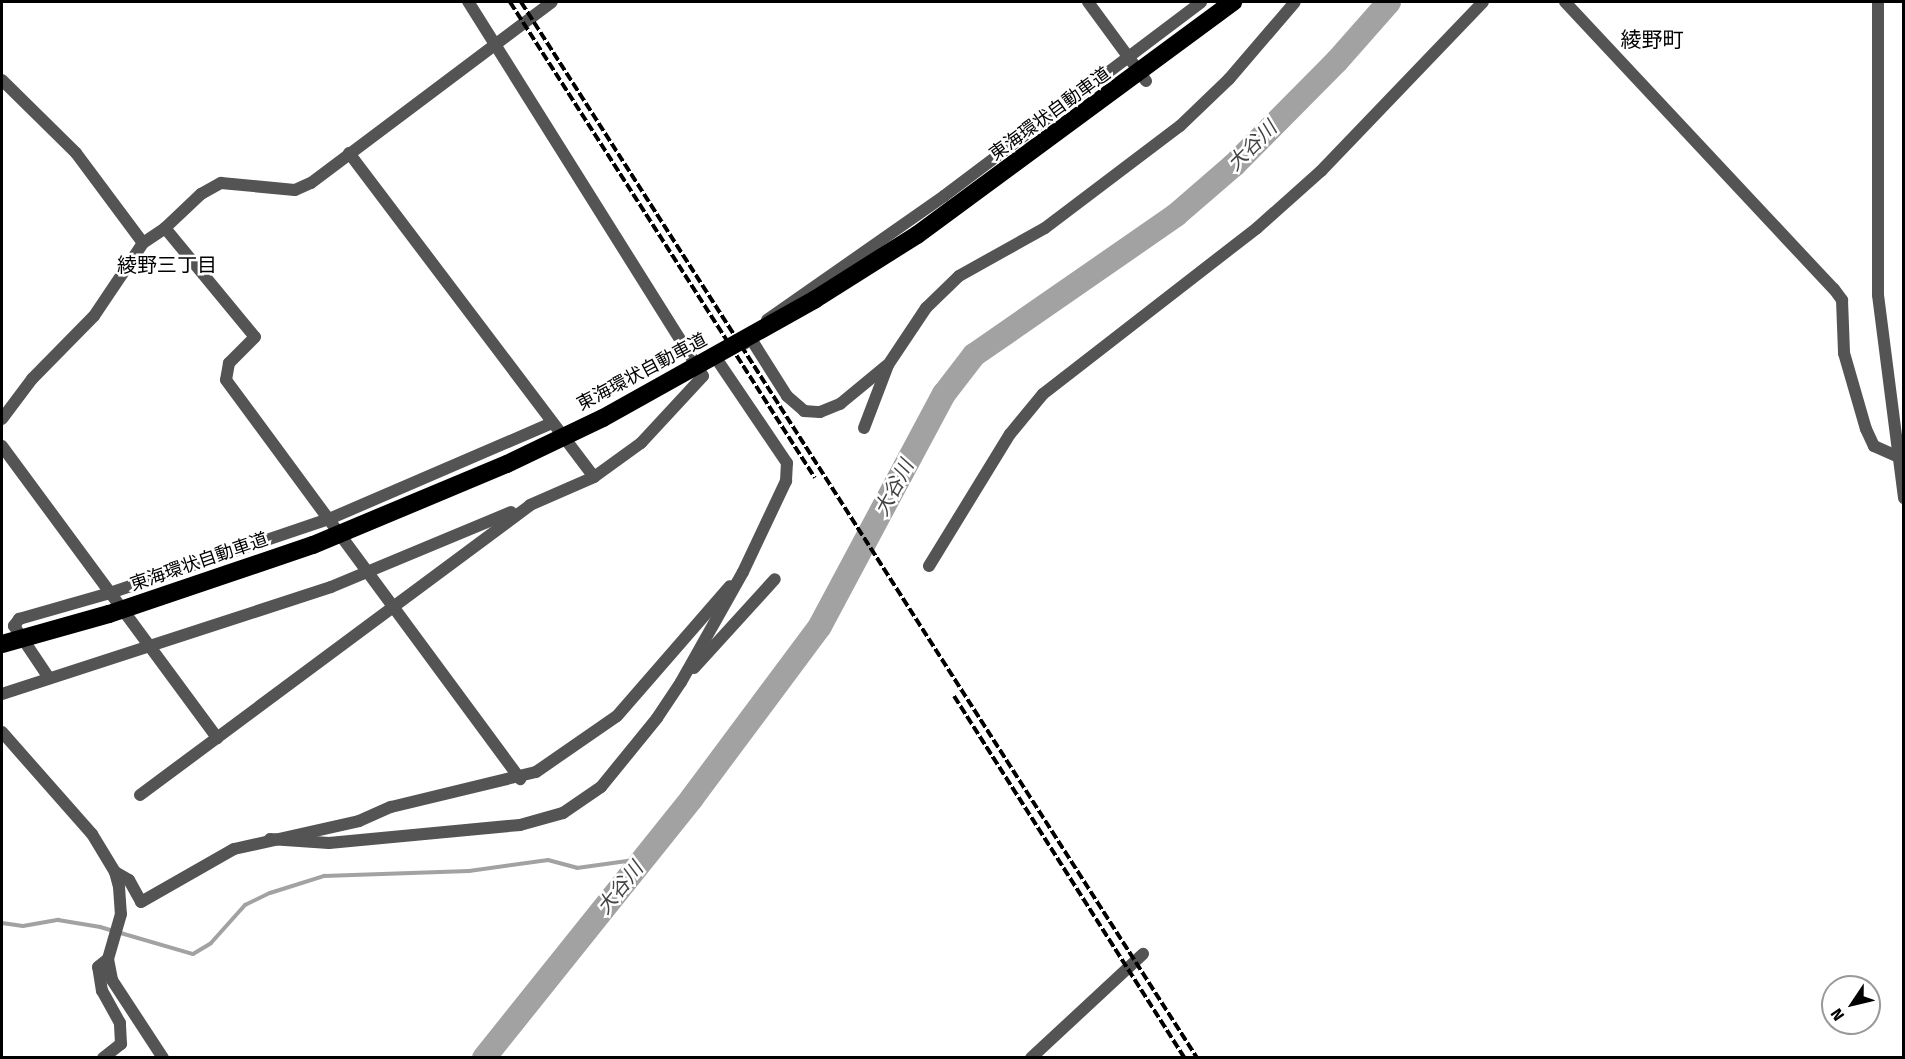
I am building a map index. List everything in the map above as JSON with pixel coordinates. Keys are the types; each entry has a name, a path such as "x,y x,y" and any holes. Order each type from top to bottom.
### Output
{"highway":[{"name":"東海環状自動車道","path":"2,644 109,614 313,545 498,469 603,418 814,300 917,235 1031,154 1233,2"}],"street":[{"path":"468,2 703,376"},
{"path":"2,419 32,379 94,316 143,243 165,228 201,194 221,183 295,190 311,183 552,2"},
{"path":"1088,2 1146,81"},
{"path":"2,694 149,649 369,572 594,477 641,443 703,376 751,339 773,313 944,196 1201,2"},
{"path":"864,428 888,364 926,308 959,276 1045,228 1180,126 1229,79 1296,2"},
{"path":"928,566 1010,434 1043,394 1265,221 1321,171 1483,2"},
{"path":"1565,2 1838,294 1842,300 1844,352 1866,429 1874,446 1896,456"},
{"path":"1878,2 1878,295 1896,456 1904,498"},
{"path":"2,80 76,153 143,243"},
{"path":"349,153 594,477"},
{"path":"165,228 255,337 229,363 226,380 520,779"},
{"path":"751,339 787,396 804,411 820,412 840,404 888,364"},
{"path":"270,839 341,842 520,825 563,813 601,787 657,718 681,682 743,572 786,481 787,463 720,364"},
{"path":"49,678 14,626 19,619 107,594 329,519 552,423"},
{"path":"2,446 107,594 217,738"},
{"path":"140,795 530,505"},
{"path":"115,872 129,880 141,902 234,849 270,839 359,821 391,807 520,779 536,772 617,716 648,684 692,625 743,572"},
{"path":"681,682 775,579"},
{"path":"2,732 92,834 115,872 121,914 108,959 98,968 102,991 120,1023 121,1044 103,1058"},
{"path":"1031,1058 1143,954"},
{"path":"108,959 120,997 163,1058"}],"waterway":[{"name":"大谷川","path":"484,1058 692,798 820,626 944,394 974,355 1176,215 1234,165 1337,61 1389,2"},
{"path":"2,923 23,926 58,920 100,927 193,954 211,943 245,905 270,893 324,876 469,871 548,860 577,868 641,859"}],"railway":[{"path":"510,2 815,478"},
{"path":"521,2 1197,1058"},
{"path":"954,696 1185,1058"}],"district":[{"name":"綾野町","path":"1652,40"},
{"name":"綾野三丁目","path":"167,265"}]}
